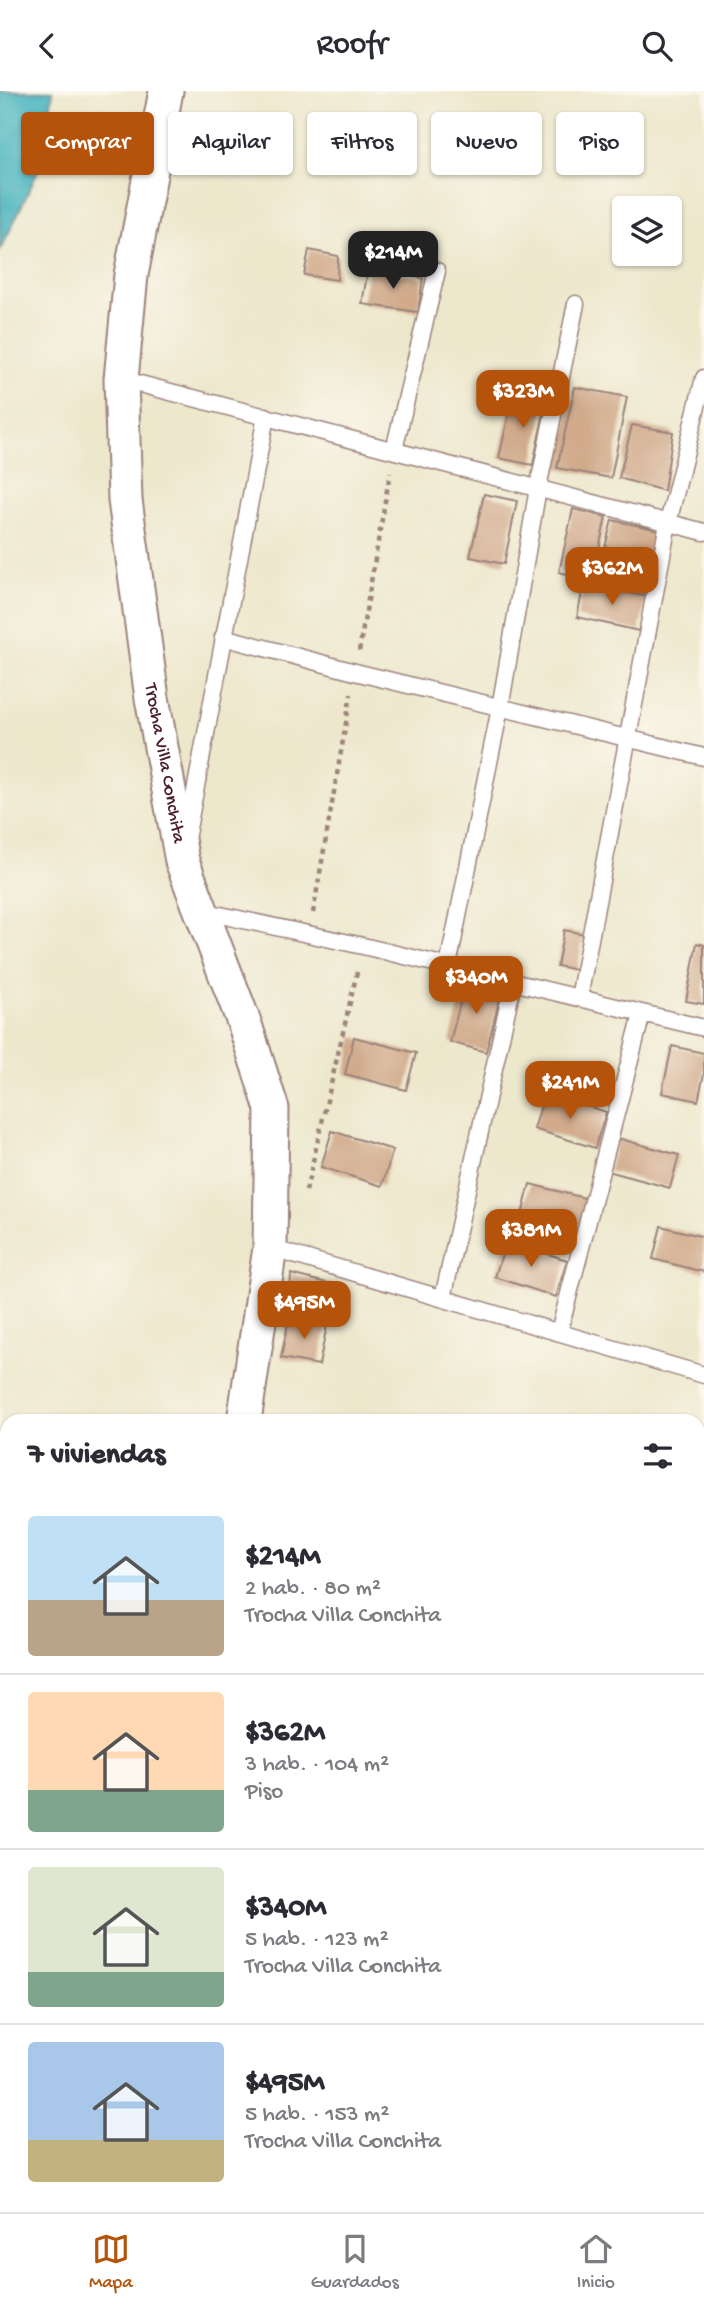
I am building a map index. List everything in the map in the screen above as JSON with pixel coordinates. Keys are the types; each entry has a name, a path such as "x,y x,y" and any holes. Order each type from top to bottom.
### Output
{"street":[{"name":"Trocha Villa Conchita","path":"166,91 131,275 121,379 125,500 152,698 182,861 245,1025 272,1109 270,1248 245,1414"}],"lane":[{"path":"394,450 437,271"},
{"path":"448,967 500,708 538,488 576,304"},
{"path":"579,998 668,523 704,378"},
{"path":"121,379 704,532"},
{"path":"182,861 266,416"},
{"path":"223,637 704,757"},
{"path":"202,911 362,946 704,1028"},
{"path":"443,1298 513,983"},
{"path":"559,1332 642,1014"},
{"path":"270,1248 704,1375"}],"path":[{"path":"304,1201 362,946"}],"water":[{"path":"0,91 53,91 50,112 21,112 21,175 36,175 0,251"}],"building":[{"path":"309,250 338,256 337,280 304,275"},
{"path":"368,269 423,278 418,312 362,304"},
{"path":"575,387 627,397 611,478 557,468"},
{"path":"513,395 546,402 533,465 499,458"},
{"path":"632,425 673,432 664,491 619,478"},
{"path":"484,494 517,501 504,564 470,557"},
{"path":"573,509 606,517 592,580 559,572"},
{"path":"612,520 659,530 645,593 596,583"},
{"path":"584,583 647,597 639,631 577,617"},
{"path":"564,930 584,934 577,970 557,966"},
{"path":"697,943 704,945 704,1004 686,1001"},
{"path":"466,980 502,989 486,1052 450,1042"},
{"path":"354,1037 416,1053 406,1090 345,1074"},
{"path":"672,1046 704,1053 704,1074 698,1101 662,1093"},
{"path":"545,1093 606,1112 595,1148 534,1129"},
{"path":"332,1131 393,1150 382,1186 321,1167"},
{"path":"617,1138 679,1155 670,1188 608,1171"},
{"path":"530,1184 592,1200 583,1234 521,1218"},
{"path":"661,1226 704,1237 704,1272 653,1259"},
{"path":"506,1241 567,1260 556,1297 495,1277"},
{"path":"291,1274 331,1284 323,1324 289,1314"},
{"path":"289,1318 327,1325 319,1365 281,1358"}]}
